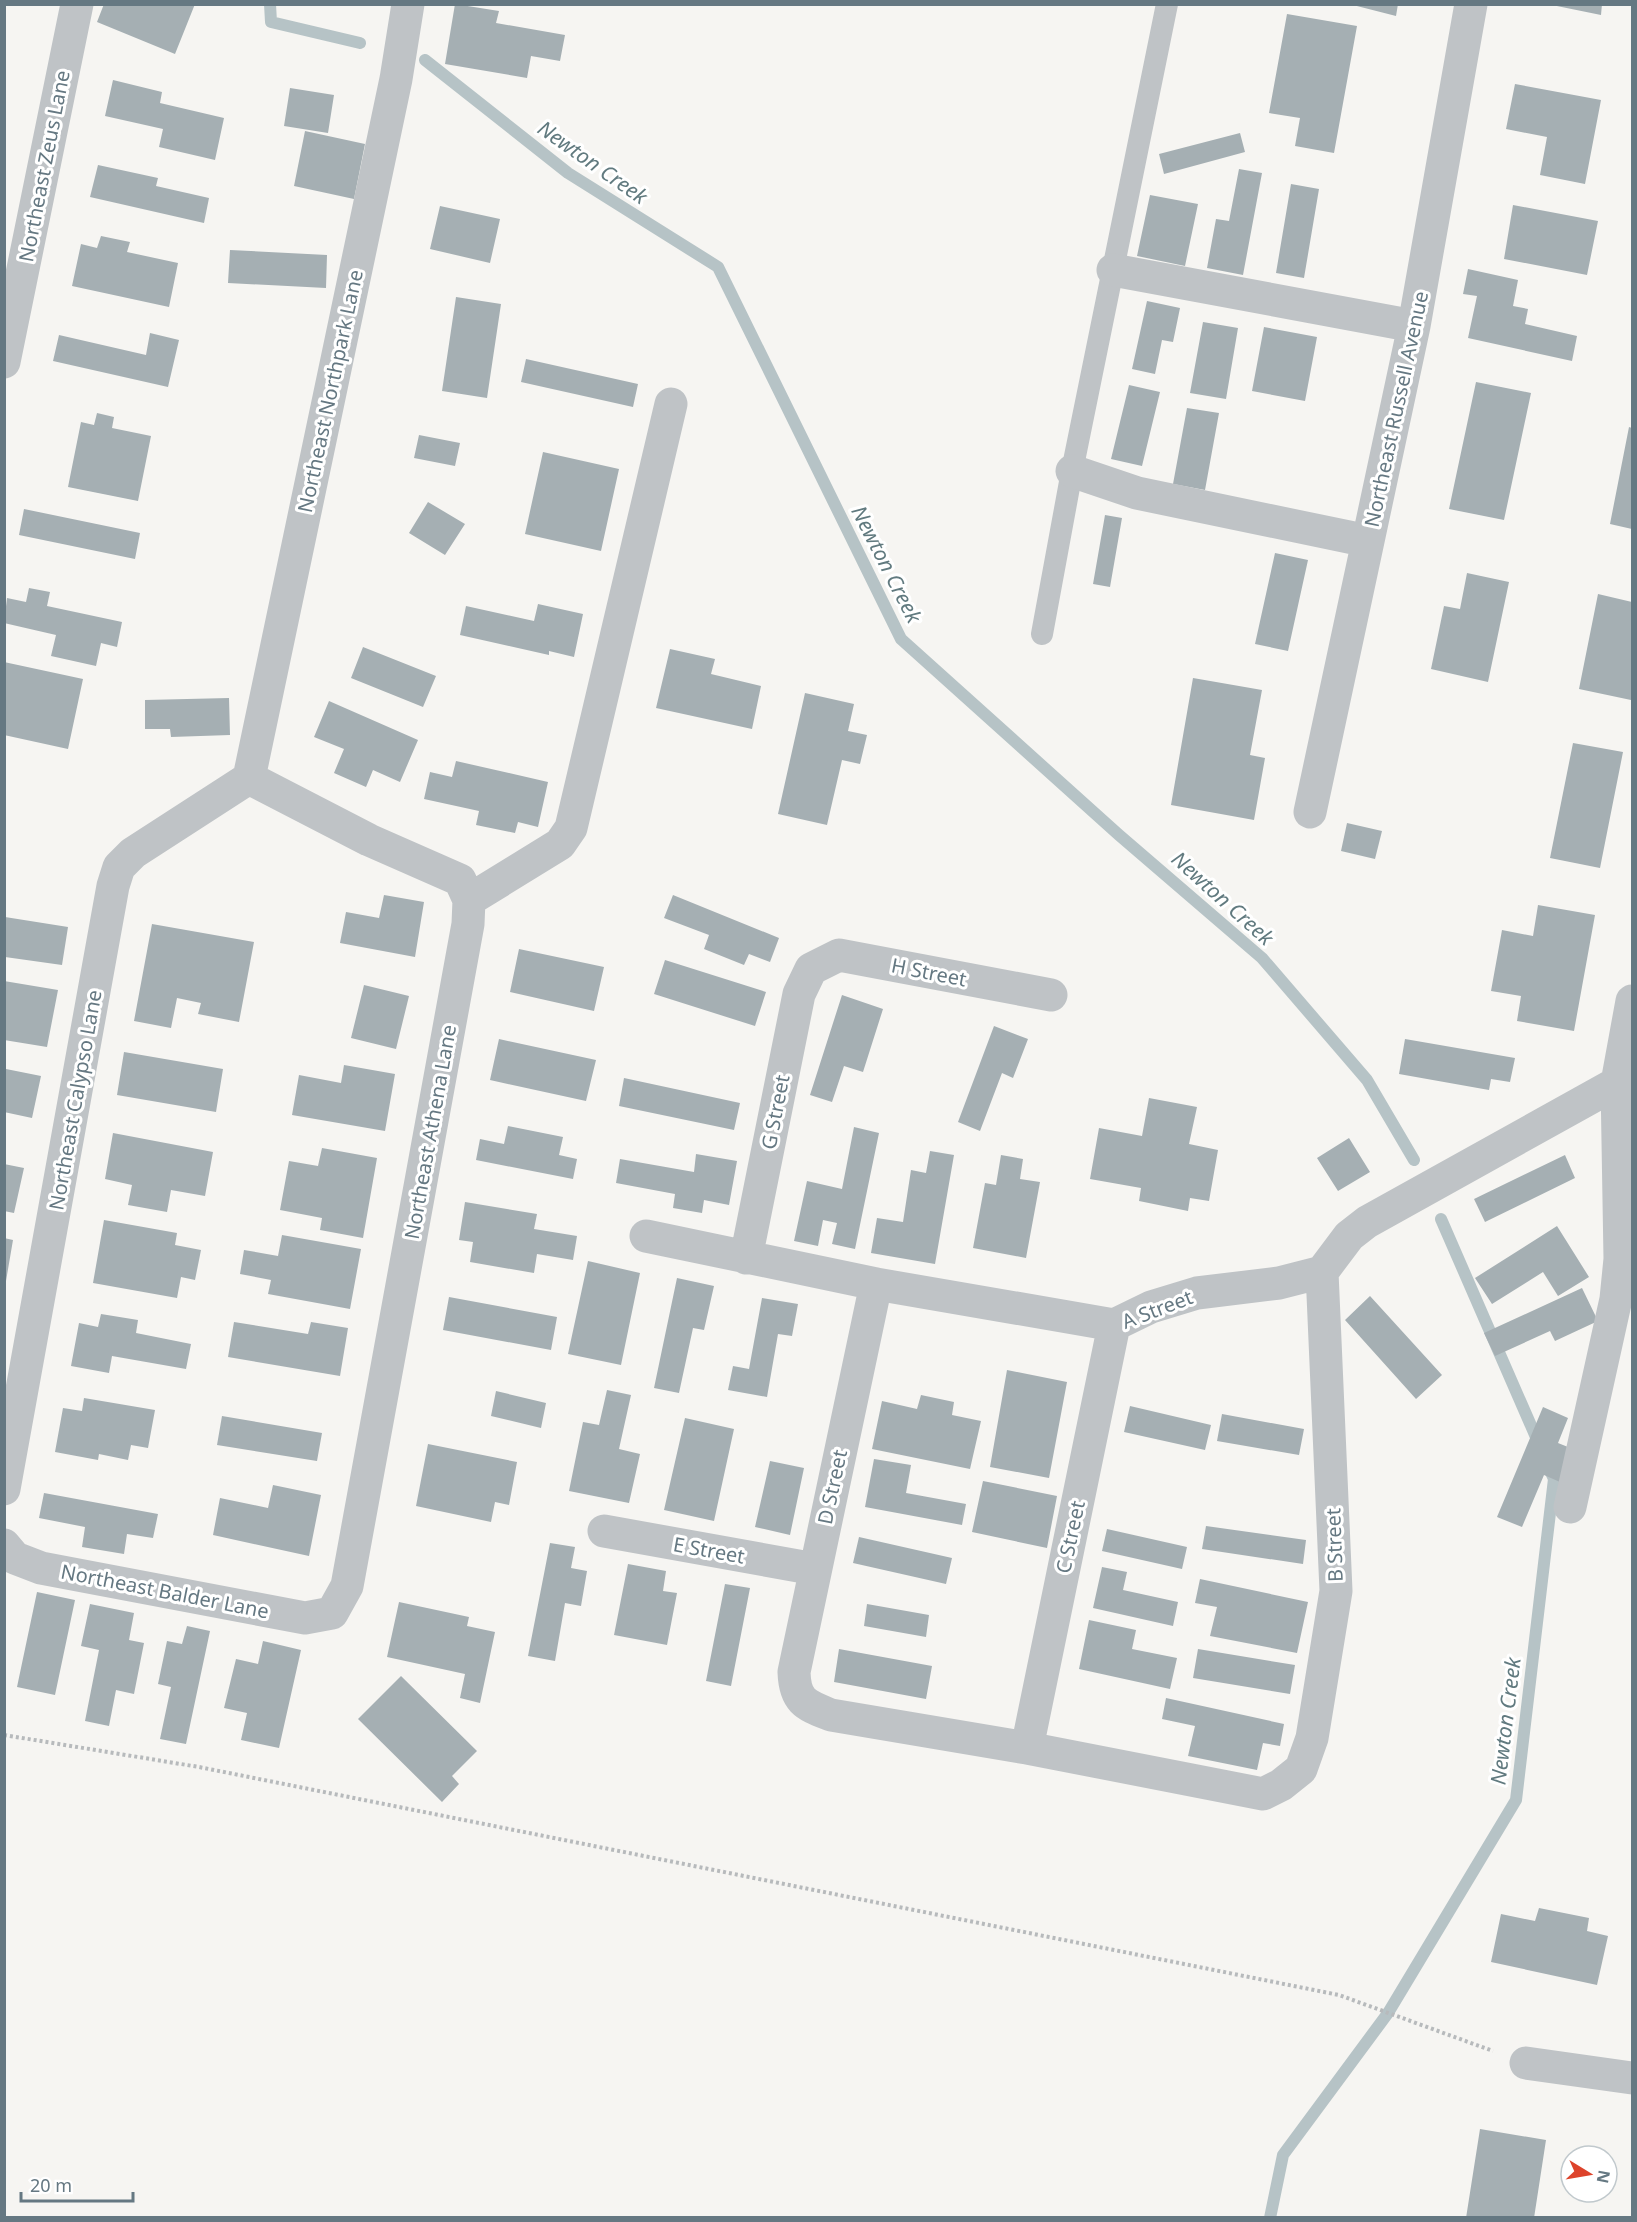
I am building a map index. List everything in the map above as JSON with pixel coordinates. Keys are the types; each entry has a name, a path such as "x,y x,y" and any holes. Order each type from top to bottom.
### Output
{"street":[{"name":"Northeast Zeus Lane","path":"4,362 77,4"},
{"name":"Northeast Northpark Lane","path":"249,778 396,79 408,4"},
{"name":"Northeast Russell Avenue","path":"1310,812 1414,326 1471,4"},
{"path":"1113,270 1414,326"},
{"path":"249,778 369,840 460,880 469,900 560,844 571,828 671,404"},
{"path":"1072,471 1137,493 1368,541"},
{"name":"Northeast Calypso Lane","path":"4,1489 113,886 119,867 133,853 249,778"},
{"name":"Northeast Athena Lane","path":"332,1613 347,1586 468,924 469,900"},
{"name":"H Street","path":"811,969 839,955 1051,995"},
{"name":"G Street","path":"747,1258 799,994 811,969"},
{"path":"1569,1507 1616,1299 1619,1269 1617,1083 1632,1001"},
{"path":"1322,1272 1349,1236 1367,1222 1617,1083"},
{"name":"A Street","path":"646,1236 876,1284 1114,1326 1150,1307 1197,1293 1279,1283 1322,1272"},
{"name":"B Street","path":"1027,1748 1263,1794 1281,1785 1301,1769 1312,1738 1336,1591 1322,1272"},
{"name":"D Street","path":"876,1284 794,1672 795,1690 807,1706 831,1715 1027,1748"},
{"name":"C Street","path":"1027,1748 1114,1326"},
{"name":"E Street","path":"604,1531 815,1569"},
{"name":"Northeast Balder Lane","path":"4,1545 15,1558 40,1568 305,1617 332,1613"},
{"path":"1526,2063 1632,2078"}],"lane":[{"path":"1042,634 1072,471 1167,4"}],"path":[{"path":"4,1735 211,1769 1339,1995 1526,2063"}],"building":[{"path":"104,4 195,4 175,54 97,22"},
{"path":"455,4 499,11 496,23 565,35 560,61 531,56 527,78 445,64"},
{"path":"1349,4 1398,4 1396,16"},
{"path":"1547,4 1602,4 1601,15"},
{"path":"1287,14 1357,26 1334,153 1295,146 1300,118 1269,113"},
{"path":"113,80 162,92 160,103 224,118 215,160 159,147 163,129 105,116"},
{"path":"1515,84 1601,100 1585,184 1540,175 1547,137 1506,129"},
{"path":"290,88 334,95 328,133 284,126"},
{"path":"305,131 365,144 354,199 294,186"},
{"path":"1240,133 1245,152 1164,174 1159,154"},
{"path":"98,165 158,178 156,186 209,198 204,223 90,197"},
{"path":"1239,169 1262,173 1243,275 1207,268 1216,219 1229,221"},
{"path":"1291,184 1319,189 1304,278 1276,273"},
{"path":"1150,195 1198,204 1185,266 1137,256"},
{"path":"1513,205 1598,221 1587,275 1504,259"},
{"path":"440,206 500,219 490,263 430,249"},
{"path":"101,236 130,242 127,252 178,263 169,307 72,286 81,244 97,248"},
{"path":"230,250 327,255 326,288 228,283"},
{"path":"1468,269 1518,280 1513,306 1528,309 1525,324 1577,336 1572,361 1468,338 1477,296 1463,294"},
{"path":"456,297 501,304 487,398 442,391"},
{"path":"1147,301 1180,308 1173,342 1162,340 1155,374 1132,369"},
{"path":"1203,322 1238,328 1226,399 1190,393"},
{"path":"1264,327 1317,337 1305,401 1252,391"},
{"path":"150,333 179,340 168,387 53,361 59,335 146,355"},
{"path":"526,359 638,384 633,407 521,382"},
{"path":"1476,382 1531,393 1504,520 1449,509"},
{"path":"1129,385 1160,392 1142,466 1111,459"},
{"path":"1187,408 1219,413 1205,490 1173,484"},
{"path":"97,413 114,417 112,428 151,436 138,501 68,487 81,422 94,425"},
{"path":"1629,427 1632,428 1632,529 1610,524"},
{"path":"419,435 460,443 455,466 414,458"},
{"path":"543,452 619,469 601,551 525,534"},
{"path":"428,502 465,524 445,555 409,533"},
{"path":"24,509 140,533 135,559 19,535"},
{"path":"1105,515 1122,518 1110,587 1093,584"},
{"path":"1275,553 1308,560 1288,651 1255,644"},
{"path":"1467,573 1509,582 1488,682 1431,669 1444,606 1460,609"},
{"path":"29,588 50,592 47,606 122,622 117,647 101,643 96,666 51,656 56,635 4,623 7,598 26,602"},
{"path":"1598,594 1632,602 1631,700 1579,689"},
{"path":"538,604 583,614 574,657 549,651 549,655 460,635 466,606 534,621"},
{"path":"363,647 436,676 423,707 351,678"},
{"path":"670,649 715,659 711,674 761,686 752,729 656,708"},
{"path":"4,662 83,679 68,749 4,735"},
{"path":"1193,678 1262,690 1250,755 1265,758 1254,820 1171,805"},
{"path":"805,693 854,704 848,731 867,735 860,764 842,760 827,825 778,814"},
{"path":"229,698 230,735 171,737 170,729 145,729 145,700"},
{"path":"329,701 418,740 400,782 373,770 366,787 334,773 344,749 314,737"},
{"path":"1573,743 1623,752 1600,868 1550,858"},
{"path":"456,761 548,782 538,827 518,822 515,833 476,825 479,811 424,799 430,772 452,777"},
{"path":"1347,823 1382,831 1375,859 1341,851"},
{"path":"384,895 424,902 415,957 340,943 346,912 379,918"},
{"path":"673,895 779,938 770,962 749,954 744,965 704,949 709,935 664,918"},
{"path":"1538,905 1595,915 1574,1031 1517,1021 1521,996 1491,991 1502,930 1533,936"},
{"path":"5,917 68,927 62,965 5,957"},
{"path":"152,924 254,942 239,1022 198,1014 201,1003 177,998 171,1028 134,1021"},
{"path":"519,949 604,967 594,1011 510,992"},
{"path":"665,960 766,992 755,1026 654,994"},
{"path":"4,981 58,990 47,1047 4,1040"},
{"path":"364,985 409,996 396,1049 351,1038"},
{"path":"842,995 883,1009 863,1072 844,1066 832,1102 810,1095"},
{"path":"994,1026 1028,1039 1013,1078 1002,1073 980,1131 958,1122"},
{"path":"499,1039 596,1060 586,1101 490,1080"},
{"path":"1405,1039 1515,1058 1510,1082 1491,1079 1489,1090 1399,1074"},
{"path":"124,1052 223,1069 216,1112 117,1095"},
{"path":"344,1065 395,1074 385,1131 292,1115 299,1075 341,1083"},
{"path":"6,1069 41,1076 32,1118 4,1112"},
{"path":"624,1078 740,1103 734,1130 619,1106"},
{"path":"1149,1098 1197,1107 1189,1144 1218,1150 1209,1201 1190,1198 1188,1211 1139,1201 1141,1188 1090,1179 1099,1128 1142,1136"},
{"path":"508,1126 563,1137 559,1155 577,1159 573,1179 476,1160 480,1139 504,1144"},
{"path":"854,1127 879,1133 855,1249 832,1244 837,1223 823,1220 818,1246 794,1241 807,1181 842,1189"},
{"path":"113,1133 213,1152 205,1196 171,1190 167,1212 128,1205 132,1185 105,1179"},
{"path":"1349,1138 1370,1172 1338,1191 1317,1158"},
{"path":"322,1148 377,1158 363,1238 320,1230 322,1218 280,1210 289,1161 318,1166"},
{"path":"930,1151 954,1155 935,1264 871,1253 877,1218 903,1222 911,1170 926,1173"},
{"path":"696,1154 737,1161 729,1205 704,1200 702,1213 673,1208 675,1194 616,1183 620,1159 694,1172"},
{"path":"1001,1155 1023,1159 1020,1179 1040,1182 1026,1258 973,1248 985,1183 996,1185"},
{"path":"1565,1155 1575,1178 1485,1222 1474,1199"},
{"path":"4,1164 24,1168 14,1213 4,1211"},
{"path":"465,1202 537,1214 534,1229 577,1236 573,1260 537,1254 534,1273 470,1262 473,1242 459,1240"},
{"path":"104,1220 177,1233 175,1245 201,1250 195,1280 181,1277 177,1298 93,1283"},
{"path":"1557,1226 1589,1277 1558,1296 1543,1272 1492,1304 1475,1278"},
{"path":"282,1235 361,1249 350,1309 268,1294 271,1280 240,1274 244,1250 278,1256"},
{"path":"4,1238 13,1240 6,1281 4,1281"},
{"path":"588,1261 640,1273 621,1365 568,1354"},
{"path":"677,1278 714,1286 704,1330 693,1328 679,1393 654,1388"},
{"path":"1582,1288 1598,1321 1555,1341 1550,1331 1495,1356 1484,1333"},
{"path":"1370,1296 1442,1375 1416,1399 1345,1320"},
{"path":"449,1297 557,1317 551,1350 443,1330"},
{"path":"762,1298 798,1304 792,1336 778,1334 767,1397 728,1390 733,1366 749,1369"},
{"path":"101,1314 138,1320 136,1333 191,1344 186,1369 112,1356 109,1373 71,1366 79,1323 98,1327"},
{"path":"234,1322 308,1334 311,1322 348,1328 340,1376 228,1357"},
{"path":"1007,1370 1067,1382 1049,1478 990,1467"},
{"path":"607,1390 631,1395 619,1449 640,1454 629,1503 569,1491 583,1422 599,1425"},
{"path":"496,1391 546,1403 541,1428 491,1416"},
{"path":"921,1395 954,1402 952,1415 981,1421 970,1469 872,1449 882,1401 917,1409"},
{"path":"84,1398 155,1410 148,1448 131,1445 128,1460 99,1454 98,1460 55,1452 63,1408 82,1411"},
{"path":"1130,1406 1211,1425 1205,1450 1124,1432"},
{"path":"1543,1407 1568,1418 1558,1443 1573,1449 1560,1482 1544,1475 1522,1527 1497,1517"},
{"path":"1222,1414 1304,1429 1299,1455 1217,1441"},
{"path":"222,1416 322,1433 317,1461 217,1445"},
{"path":"685,1418 734,1429 714,1521 664,1510"},
{"path":"428,1444 517,1462 509,1505 495,1502 491,1522 416,1506"},
{"path":"874,1459 911,1465 906,1493 966,1504 962,1525 865,1507"},
{"path":"770,1461 804,1468 790,1535 755,1527"},
{"path":"983,1481 1057,1496 1047,1548 972,1532"},
{"path":"273,1485 321,1495 309,1556 213,1535 220,1498 268,1508"},
{"path":"44,1493 158,1514 153,1538 127,1534 124,1554 82,1547 85,1527 39,1518"},
{"path":"1206,1526 1306,1540 1303,1564 1202,1549"},
{"path":"1107,1529 1187,1547 1182,1569 1102,1551"},
{"path":"859,1537 952,1558 946,1584 853,1563"},
{"path":"550,1543 575,1547 571,1568 587,1571 581,1606 565,1603 555,1661 528,1656"},
{"path":"628,1564 666,1571 663,1591 677,1593 667,1645 614,1635"},
{"path":"1102,1567 1127,1572 1123,1590 1178,1602 1173,1626 1093,1608"},
{"path":"1200,1579 1308,1602 1297,1653 1210,1636 1217,1607 1195,1603"},
{"path":"725,1584 750,1588 731,1686 706,1681"},
{"path":"37,1592 75,1600 55,1695 17,1687"},
{"path":"399,1602 469,1617 467,1626 495,1632 480,1703 460,1698 465,1674 387,1657"},
{"path":"90,1604 134,1613 129,1640 144,1643 134,1694 116,1690 109,1726 85,1721 99,1650 81,1646"},
{"path":"867,1604 929,1615 926,1637 864,1626"},
{"path":"1089,1620 1136,1630 1132,1649 1177,1658 1170,1689 1079,1669"},
{"path":"187,1626 210,1631 186,1744 160,1739 171,1687 158,1684 167,1641 182,1644"},
{"path":"263,1641 301,1650 279,1748 241,1740 247,1713 224,1708 236,1659 258,1664"},
{"path":"839,1649 932,1666 926,1699 834,1682"},
{"path":"1198,1649 1295,1665 1290,1694 1193,1678"},
{"path":"401,1676 477,1751 452,1776 459,1784 442,1802 358,1719"},
{"path":"1166,1698 1284,1724 1280,1746 1263,1743 1257,1770 1188,1756 1195,1726 1162,1719"},
{"path":"1539,1908 1589,1918 1587,1931 1608,1936 1597,1985 1491,1962 1501,1914 1535,1921"},
{"path":"1480,2129 1546,2140 1534,2218 1466,2218"}],"waterway":[{"name":"Newton Creek","path":"270,4 271,22 360,43"},
{"name":"Newton Creek","path":"425,60 568,173 718,267 901,639 1119,835 1262,958 1367,1080 1414,1160"},
{"name":"Newton Creek","path":"1441,1219 1539,1444"},
{"name":"Newton Creek","path":"1270,2218 1283,2155 1388,2013 1516,1800 1554,1479 1548,1466"}]}
